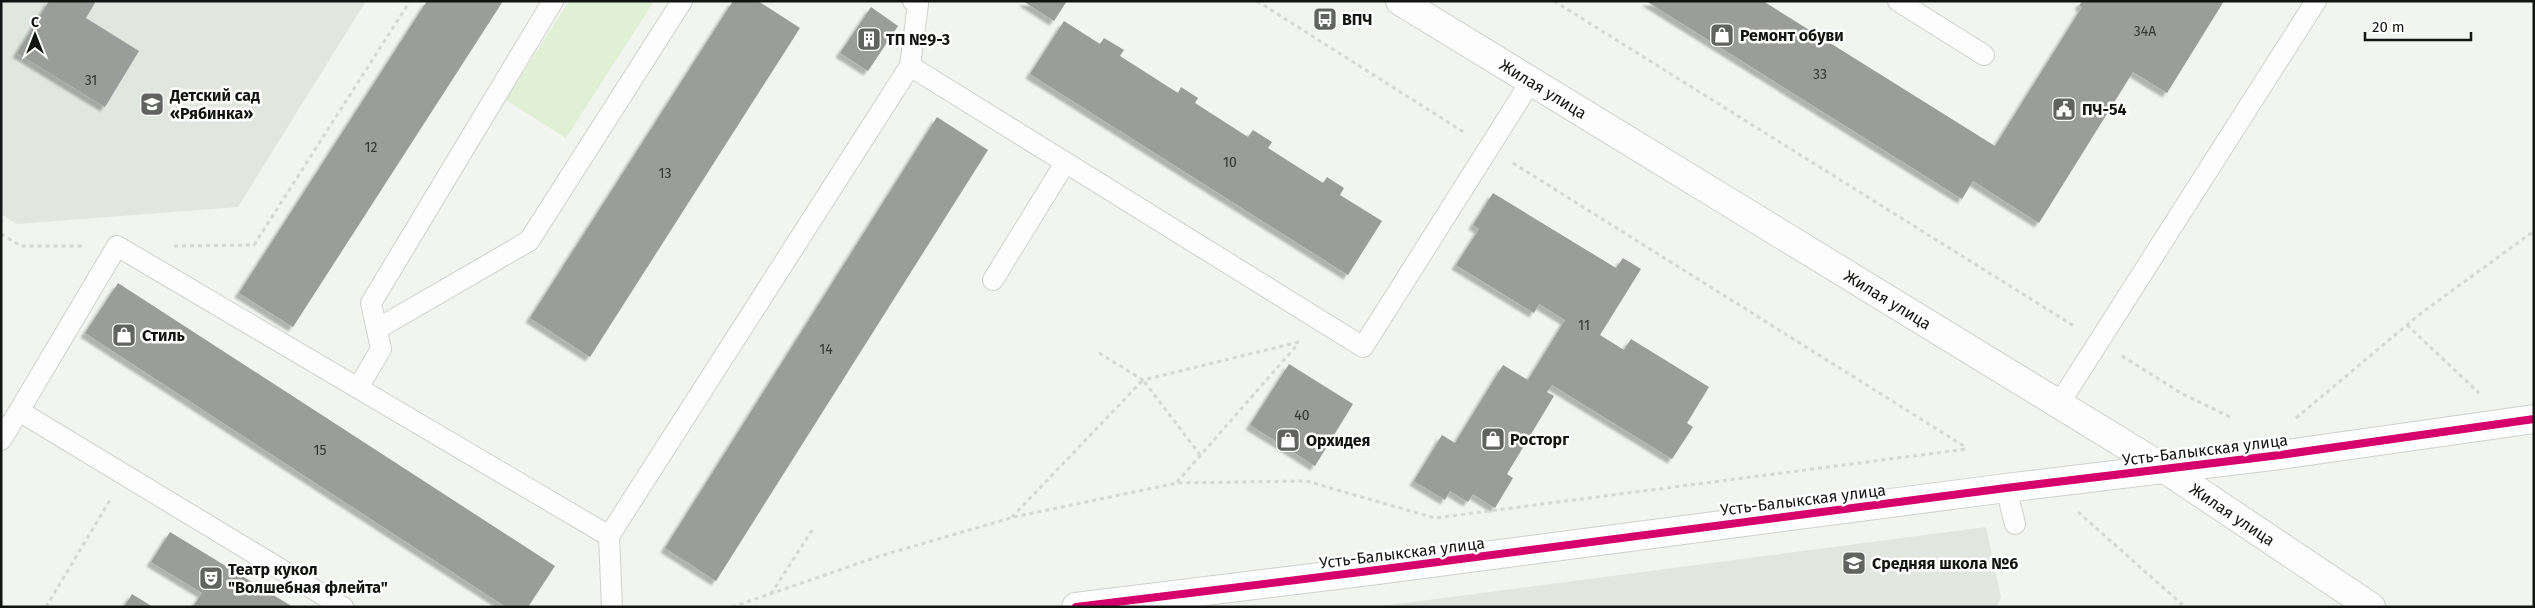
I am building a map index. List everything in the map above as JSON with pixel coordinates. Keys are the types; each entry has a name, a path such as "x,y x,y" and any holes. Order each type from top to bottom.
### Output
{"street":[{"name":"Жилая улица","path":"1400,1 2165,469 2370,607"},
{"name":"Усть-Балыкская улица","path":"1076,607 2533,422"}],"lane":[{"path":"358,388 381,349 371,303 554,1"},
{"path":"377,329 528,241 682,1"},
{"path":"612,607 610,536 910,66 918,4 913,1"},
{"path":"1898,1 1984,56"},
{"path":"2059,404 2316,1"},
{"path":"910,66 1362,347 1531,81"},
{"path":"993,280 1066,163"},
{"path":"1,440 117,246 610,536"},
{"path":"18,411 343,607"},
{"path":"2006,488 2015,524"}],"path":[{"path":"166,246 254,245 410,1"},
{"path":"732,607 880,556 1012,517 1177,483 1306,481 1435,518 1968,448 1257,1"},
{"path":"1554,1 2181,393 2232,418"},
{"path":"2296,418 2407,325 2534,231"},
{"path":"1,234 20,246 117,246"},
{"path":"2407,325 2480,393"},
{"path":"1012,517 1143,380 1339,333"},
{"path":"1177,483 1299,342"},
{"path":"1099,353 1143,380 1201,456"},
{"path":"46,607 111,499"},
{"path":"2072,507 2185,607"},
{"path":"770,594 814,527"}],"shaded area":[{"name":"Детский сад «Рябинка»","path":"1,1 366,1 238,207 17,224 1,214"},
{"name":"Средняя школа №6","path":"1986,527 2001,598 1996,607 1374,607"}],"green space":[{"path":"569,1 654,1 566,138 506,100"}],"building":[{"path":"49,1 96,1 86,18 139,51 105,107 17,53"},
{"path":"427,1 503,1 293,327 239,293"},
{"path":"733,1 758,1 800,28 590,357 530,318"},
{"path":"1023,1 1067,1 1054,21"},
{"path":"1646,1 1763,1 1995,146 2082,7 2079,6 2082,1 2224,1 2167,93 2133,72 2039,223 1973,181 1962,199"},
{"name":"ТП №9-3","path":"871,7 898,26 868,71 840,53"},
{"path":"1064,21 1100,44 1104,38 1124,50 1120,56 1178,93 1181,87 1198,98 1195,103 1248,137 1253,130 1272,142 1268,148 1323,183 1327,177 1344,188 1340,195 1382,221 1348,275 1030,74"},
{"path":"937,117 988,150 716,581 665,548"},
{"path":"1493,193 1616,268 1623,258 1641,269 1600,335 1624,350 1631,339 1709,387 1687,423 1693,427 1672,459 1552,385 1547,392 1554,396 1507,474 1513,478 1495,508 1473,494 1468,502 1450,491 1445,500 1414,481 1442,435 1455,443 1503,365 1528,380 1565,320 1539,304 1534,313 1456,265 1479,229 1473,225"},
{"path":"118,283 555,566 528,607 506,607 85,333"},
{"path":"1289,364 1353,404 1315,466 1250,425"},
{"name":"Театр кукол \"Волшебная флейта\"","path":"170,532 293,607 193,607 202,593 151,562"},
{"path":"132,594 153,607 124,607"}],"cycle path":[{"path":"1076,607 2006,488 2280,455 2534,419"}],"place":[{"name":"ВПЧ","path":"1325,19"},
{"name":"Ремонт обуви","path":"1722,35"},
{"name":"ТП №9-3","path":"869,39"},
{"name":"Детский сад «Рябинка»","path":"152,104"},
{"name":"ПЧ-54","path":"2064,109"},
{"name":"Стиль","path":"124,335"},
{"name":"Росторг","path":"1493,439"},
{"name":"Орхидея","path":"1288,440"},
{"name":"Средняя школа №6","path":"1854,563"},
{"name":"Театр кукол \"Волшебная флейта\"","path":"211,578"}]}
